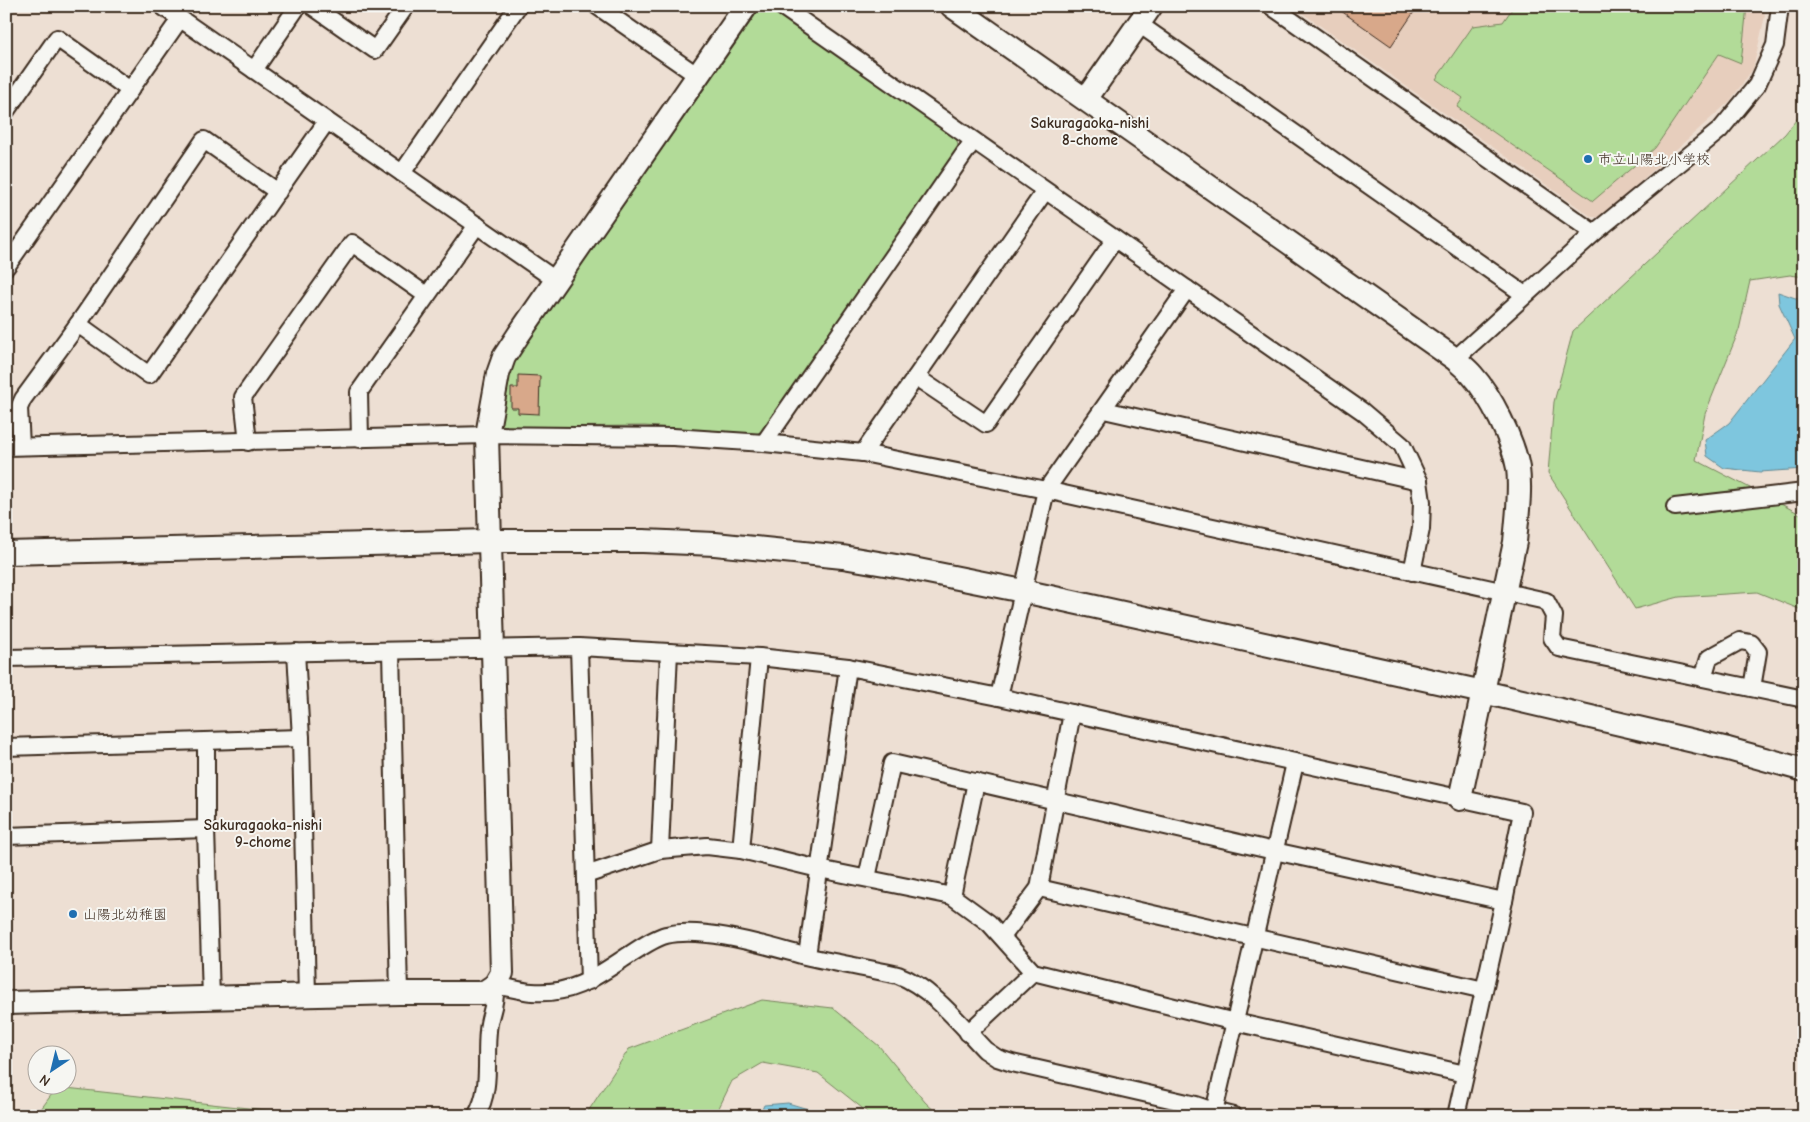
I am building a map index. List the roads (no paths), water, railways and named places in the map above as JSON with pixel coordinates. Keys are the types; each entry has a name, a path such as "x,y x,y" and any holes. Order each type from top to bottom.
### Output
{"street":[{"path":"162,6 557,281"},
{"path":"254,70 298,6"},
{"path":"312,6 375,50 406,6"},
{"path":"402,173 518,6"},
{"path":"597,6 698,76"},
{"path":"6,1003 399,993 483,993 495,985 502,973 487,436 498,374 504,358 746,6"},
{"path":"781,6 1362,411 1402,445 1419,482 1422,502 1420,529 1412,572"},
{"path":"952,6 1455,359 1472,375 1487,396 1506,431 1518,468 1519,504 1515,542 1460,799"},
{"path":"1271,6 1594,233"},
{"path":"1455,359 1594,233 1720,130 1758,85 1775,44 1780,6"},
{"path":"1086,100 1145,15 1525,295"},
{"path":"6,267 180,19"},
{"path":"6,111 57,38 130,90"},
{"path":"78,324 149,375 327,121"},
{"path":"278,192 204,140 78,324 24,399 19,408 14,447 487,436 672,437 764,443 863,453 1046,490 1546,601 1554,616 1552,638 1559,648 1804,699"},
{"path":"764,443 973,141"},
{"path":"863,453 1045,191"},
{"path":"360,439 359,392 477,225"},
{"path":"916,377 986,424 1115,239"},
{"path":"248,442 243,397 352,243 426,295"},
{"path":"999,697 1046,490 1104,410 1187,289"},
{"path":"1104,410 1419,482"},
{"path":"1674,507 1804,492"},
{"path":"6,553 490,541 643,541 715,544 852,559 1023,591 1483,692 1728,749 1804,770"},
{"path":"1703,678 1709,658 1740,642 1751,643 1758,652 1752,688"},
{"path":"579,648 588,981"},
{"path":"6,658 579,648 759,657 848,667 999,697 1522,812 1456,1116"},
{"path":"391,651 399,993"},
{"path":"296,652 301,738 307,996"},
{"path":"660,850 669,652"},
{"path":"740,850 759,657"},
{"path":"807,956 848,667"},
{"path":"1002,937 1039,888 1072,713"},
{"path":"6,747 301,738"},
{"path":"206,741 206,829 211,999"},
{"path":"867,878 892,763 1274,851 1504,901"},
{"path":"1214,1113 1294,763"},
{"path":"952,896 976,782"},
{"path":"6,836 206,829"},
{"path":"586,875 660,850 708,846 740,850 818,869 952,896 989,923 1033,972 1235,1022 1465,1074"},
{"path":"1039,888 1484,990"},
{"path":"495,985 532,992 557,992 574,988 644,946 666,936 702,933 898,975 912,980 924,989 968,1033 997,1058 1195,1110 1234,1116"},
{"path":"968,1033 1033,972"},
{"path":"476,1116 480,1109 487,1084 488,1030 496,998 495,985"}],"water":[{"path":"1778,292 1804,301 1804,469 1760,472 1724,468 1707,456 1705,440 1729,423 1795,339 1779,304"},
{"path":"788,1103 831,1116 759,1116 764,1105"}],"place":[{"name":"市立山陽北小学校","path":"1588,159"},
{"name":"山陽北幼稚園","path":"73,914"}],"district":[{"name":"Sakuragaoka-nishi 8-chome","path":"1090,132"},
{"name":"Sakuragaoka-nishi 9-chome","path":"263,834"}]}
